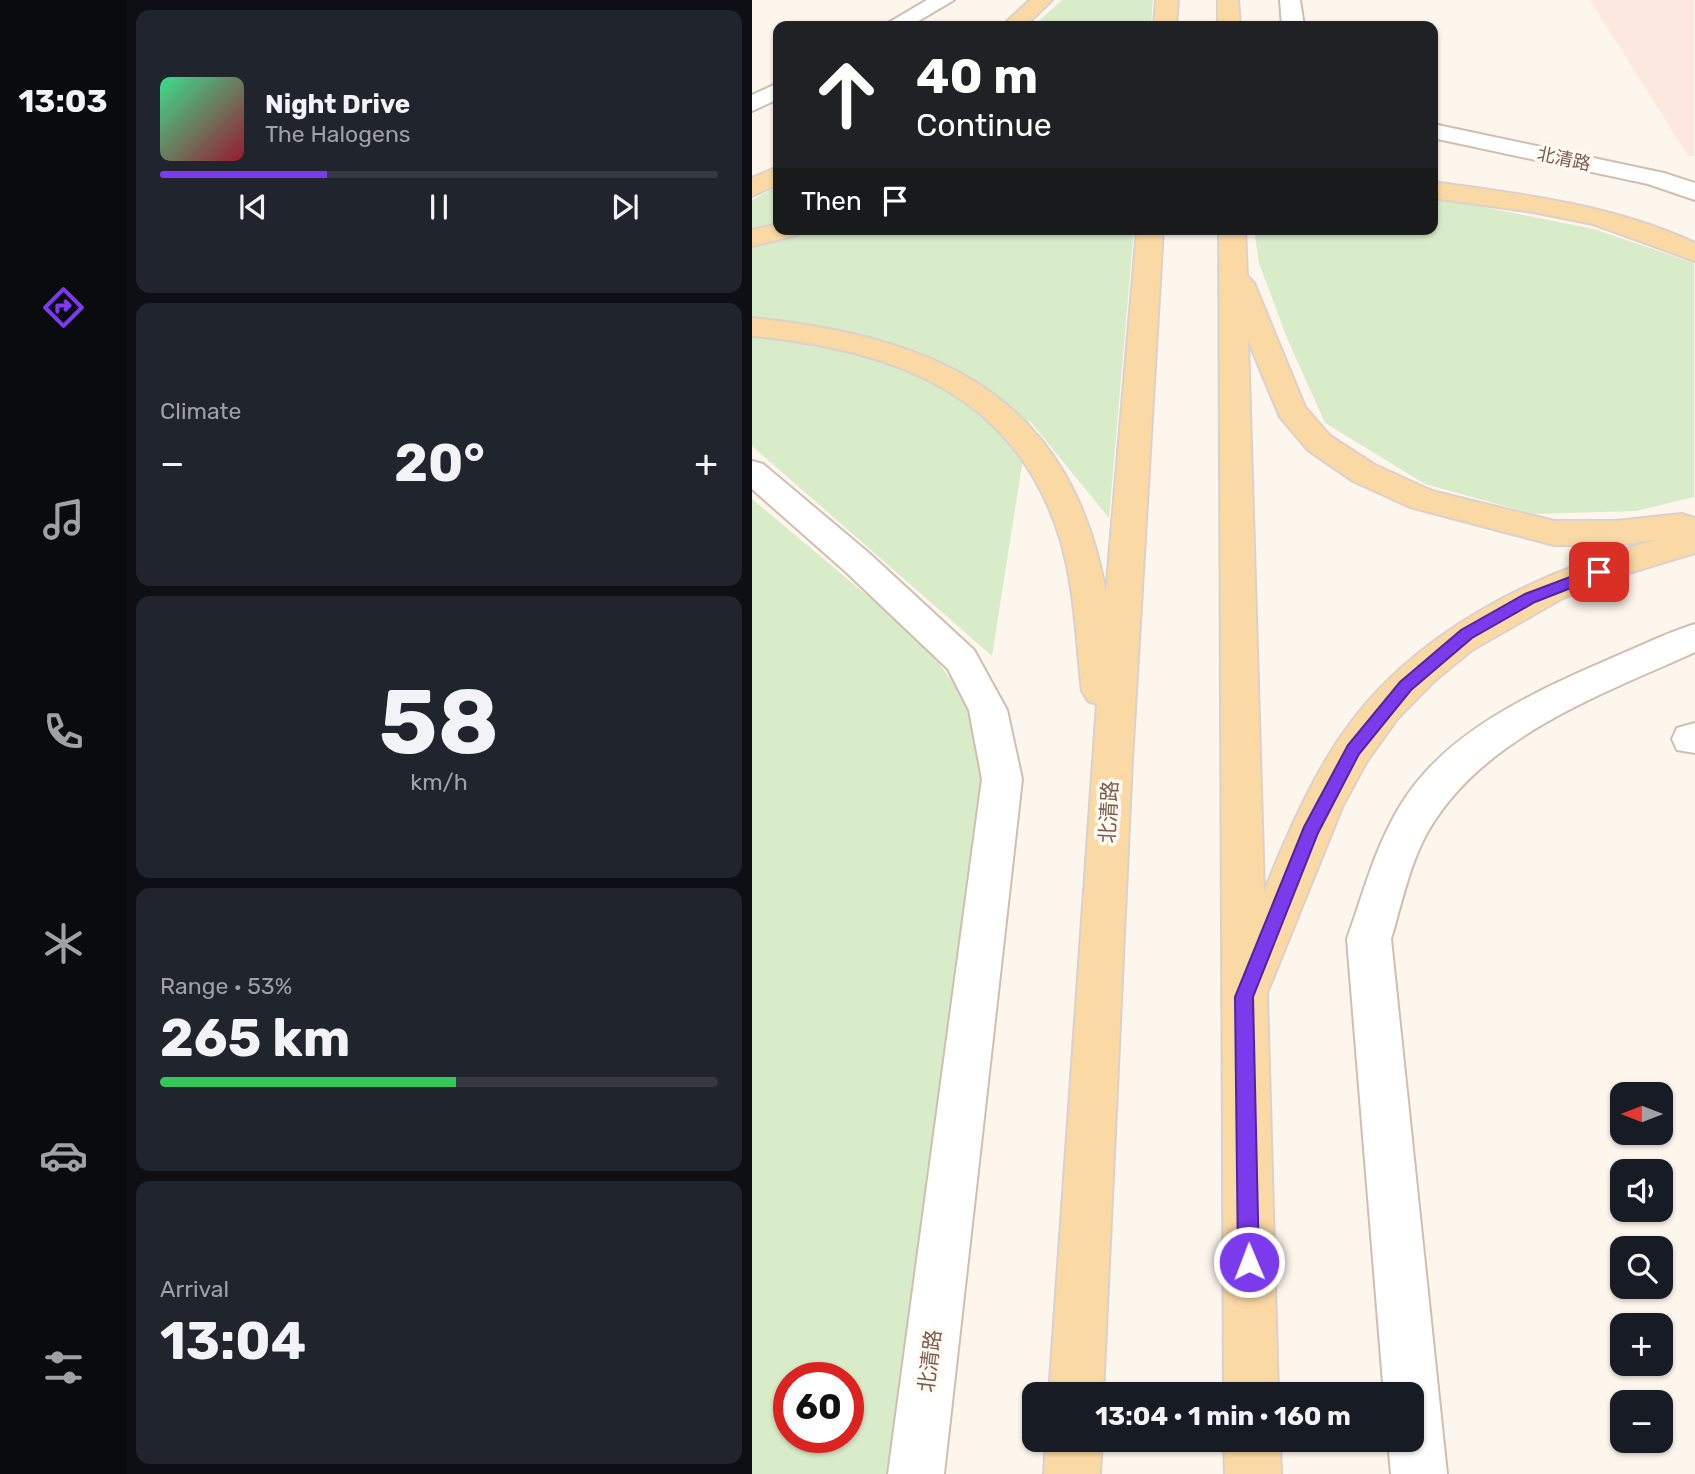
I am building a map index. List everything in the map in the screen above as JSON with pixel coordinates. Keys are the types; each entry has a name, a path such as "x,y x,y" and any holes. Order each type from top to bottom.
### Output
{"main road":[{"path":"1019,21 1042,0"},
{"path":"1165,21 1167,0"},
{"path":"1228,0 1229,21"},
{"path":"752,188 773,177"},
{"path":"1438,181 1513,192 1601,211 1695,238"},
{"path":"1438,191 1498,198 1572,213 1625,226 1695,253"},
{"path":"752,229 773,224"},
{"path":"752,238 773,233"},
{"name":"北清路","path":"1077,1382 1112,760 1150,235"},
{"path":"1232,246 1291,410 1319,443 1364,473 1422,499 1554,533 1615,533 1695,524"},
{"path":"1232,246 1251,1382"},
{"path":"752,327 835,337 939,371 990,402 1043,458 1060,490 1077,539 1112,760"},
{"path":"1244,997 1310,832 1354,749 1405,686 1467,634 1530,598 1648,554 1695,541"},
{"path":"1072,1474 1073,1452"},
{"path":"1252,1452 1253,1474"}],"street":[{"path":"903,21 943,0"},
{"path":"1290,0 1292,21"},
{"path":"752,104 773,93"},
{"name":"北清路","path":"1438,132 1655,178 1695,192"},
{"name":"北清路","path":"752,472 858,564 961,660 988,710 1002,779 916,1474"},
{"path":"1410,1382 1369,939 1391,876 1416,815 1452,770 1495,736 1554,702 1695,637"},
{"path":"1417,1452 1419,1474"}],"shaded area":[{"path":"1590,0 1694,0 1694,156 1688,156"}],"green space":[{"path":"1062,0 1153,0 1151,21 1039,21"},
{"path":"773,189 773,235 1133,235 1109,518 1029,420 992,656 752,446 752,200"},
{"path":"1438,198 1594,229 1694,263 1694,497 1636,511 1533,514 1425,484 1325,423 1287,338 1259,263 1255,235 1438,235"},
{"path":"752,499 924,643 974,711 986,786 891,1474 752,1474"}],"route":[{"path":"1249,1262 1244,997 1310,832 1354,749 1405,686 1467,634 1530,598 1599,572"}]}
